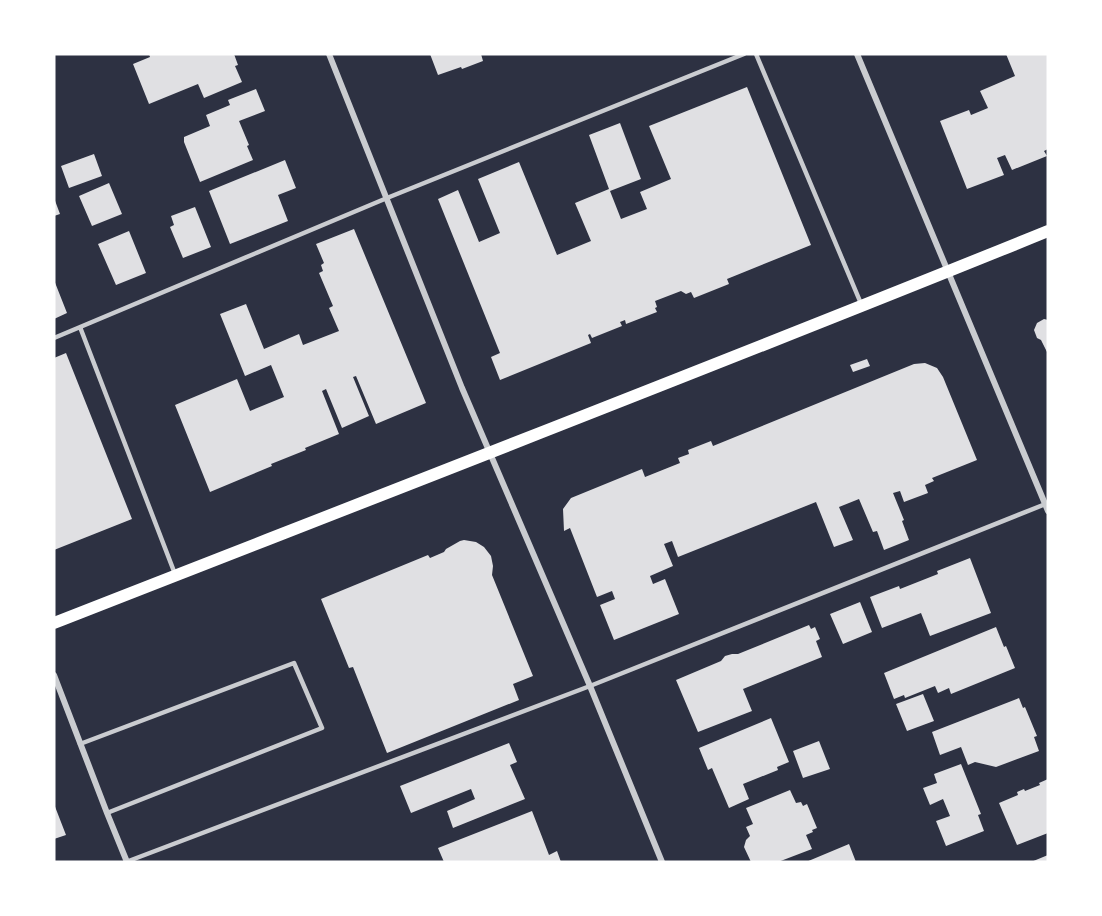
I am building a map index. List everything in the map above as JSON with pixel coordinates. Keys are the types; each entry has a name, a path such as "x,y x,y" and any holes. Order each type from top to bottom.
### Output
{"main road":[{"path":"54,622 491,453 1048,231"}],"street":[{"path":"329,54 462,388 590,686 662,862"},
{"path":"857,54 1047,506"},
{"path":"54,675 127,862"}],"lane":[{"path":"54,338 387,198 744,54"},
{"path":"756,54 862,306"},
{"path":"80,327 176,575"},
{"path":"127,862 590,686 1047,506"},
{"path":"80,744 294,663 322,728 106,813"}],"building":[{"path":"149,54 234,54 238,65 235,66 242,82 204,98 198,84 149,104 133,64 150,57"},
{"path":"430,54 481,54 483,61 438,75"},
{"path":"1006,54 1048,54 1048,149 1044,151 1047,156 1012,170 1005,155 997,158 1004,175 967,189 940,121 969,110 971,115 988,108 980,91 1015,76"},
{"path":"747,87 811,245 727,279 729,284 694,298 691,292 686,294 681,291 655,301 657,312 626,324 625,320 620,322 622,326 592,338 590,334 588,335 591,343 500,380 491,357 500,353 438,199 458,190 479,242 500,233 478,179 519,162 557,255 591,241 575,203 609,189 589,135 620,123 641,179 610,191 621,219 647,209 640,192 671,179 649,126"},
{"path":"256,89 265,111 239,121 253,160 200,182 184,137 210,126 206,115 230,105 228,100"},
{"path":"94,154 102,176 69,188 61,166"},
{"path":"285,160 296,188 278,195 288,221 230,244 209,191"},
{"path":"109,183 122,214 92,226 79,196"},
{"path":"54,198 60,214 54,216"},
{"path":"195,207 211,247 183,258 170,227 174,225 171,216"},
{"path":"354,229 426,403 376,424 356,376 353,377 369,416 342,428 326,389 322,391 339,434 210,492 175,405 237,379 250,411 284,397 271,365 245,376 220,314 246,304 264,349 299,334 303,345 339,331 329,308 333,306 319,273 323,271 321,265 324,263 316,244"},
{"path":"129,231 146,273 116,285 98,244"},
{"path":"54,280 67,313 54,319"},
{"path":"1044,319 1048,320 1048,354 1034,330 1037,323"},
{"path":"66,353 132,519 54,550 54,358"},
{"path":"867,359 870,366 853,372 850,365"},
{"path":"925,363 937,368 943,377 977,460 932,478 934,481 925,485 928,493 904,502 900,491 893,493 909,540 884,550 877,531 873,532 859,499 839,507 853,540 834,547 816,502 678,557 672,541 664,544 673,566 650,576 653,584 665,579 679,614 614,640 600,605 615,599 612,591 597,597 570,528 564,531 563,509 571,498 642,469 645,477 680,463 678,458 689,454 688,450 711,441 713,446 914,364"},
{"path":"464,540 476,542 484,547 491,556 492,575 533,676 513,684 519,700 387,753 353,667 349,668 321,599 428,555 430,558"},
{"path":"970,558 991,613 930,636 921,613 882,628 870,597 899,586 900,589"},
{"path":"860,602 872,632 843,644 830,614"},
{"path":"809,625 811,629 815,627 820,639 816,641 822,657 743,689 752,711 698,732 676,680 721,661 725,656 738,654"},
{"path":"996,627 1015,668 951,694 949,688 938,693 935,686 905,698 904,695 894,699 884,673"},
{"path":"923,694 934,721 907,731 896,704"},
{"path":"1019,698 1037,736 1034,737 1039,751 996,767 975,762 968,765 961,747 940,755 932,732"},
{"path":"771,718 789,762 777,767 778,770 743,784 749,799 729,808 712,768 708,770 699,748"},
{"path":"819,741 830,769 803,778 793,751"},
{"path":"509,743 517,762 510,765 525,799 453,828 447,811 475,799 471,789 411,813 400,786"},
{"path":"961,764 981,814 978,815 984,831 946,846 936,821 950,816 943,799 930,805 923,788 937,783 934,774"},
{"path":"1048,779 1048,833 1017,845 999,803 1018,795 1017,792 1040,785 1039,783"},
{"path":"790,790 796,803 801,802 803,806 807,804 817,828 806,835 812,849 778,862 751,862 744,847 750,836 746,827 753,824 746,808"},
{"path":"54,804 66,835 54,839"},
{"path":"532,811 549,855 557,851 561,862 444,862 438,848"},
{"path":"849,844 856,862 806,862"},
{"path":"1048,855 1048,862 1031,862"}]}
